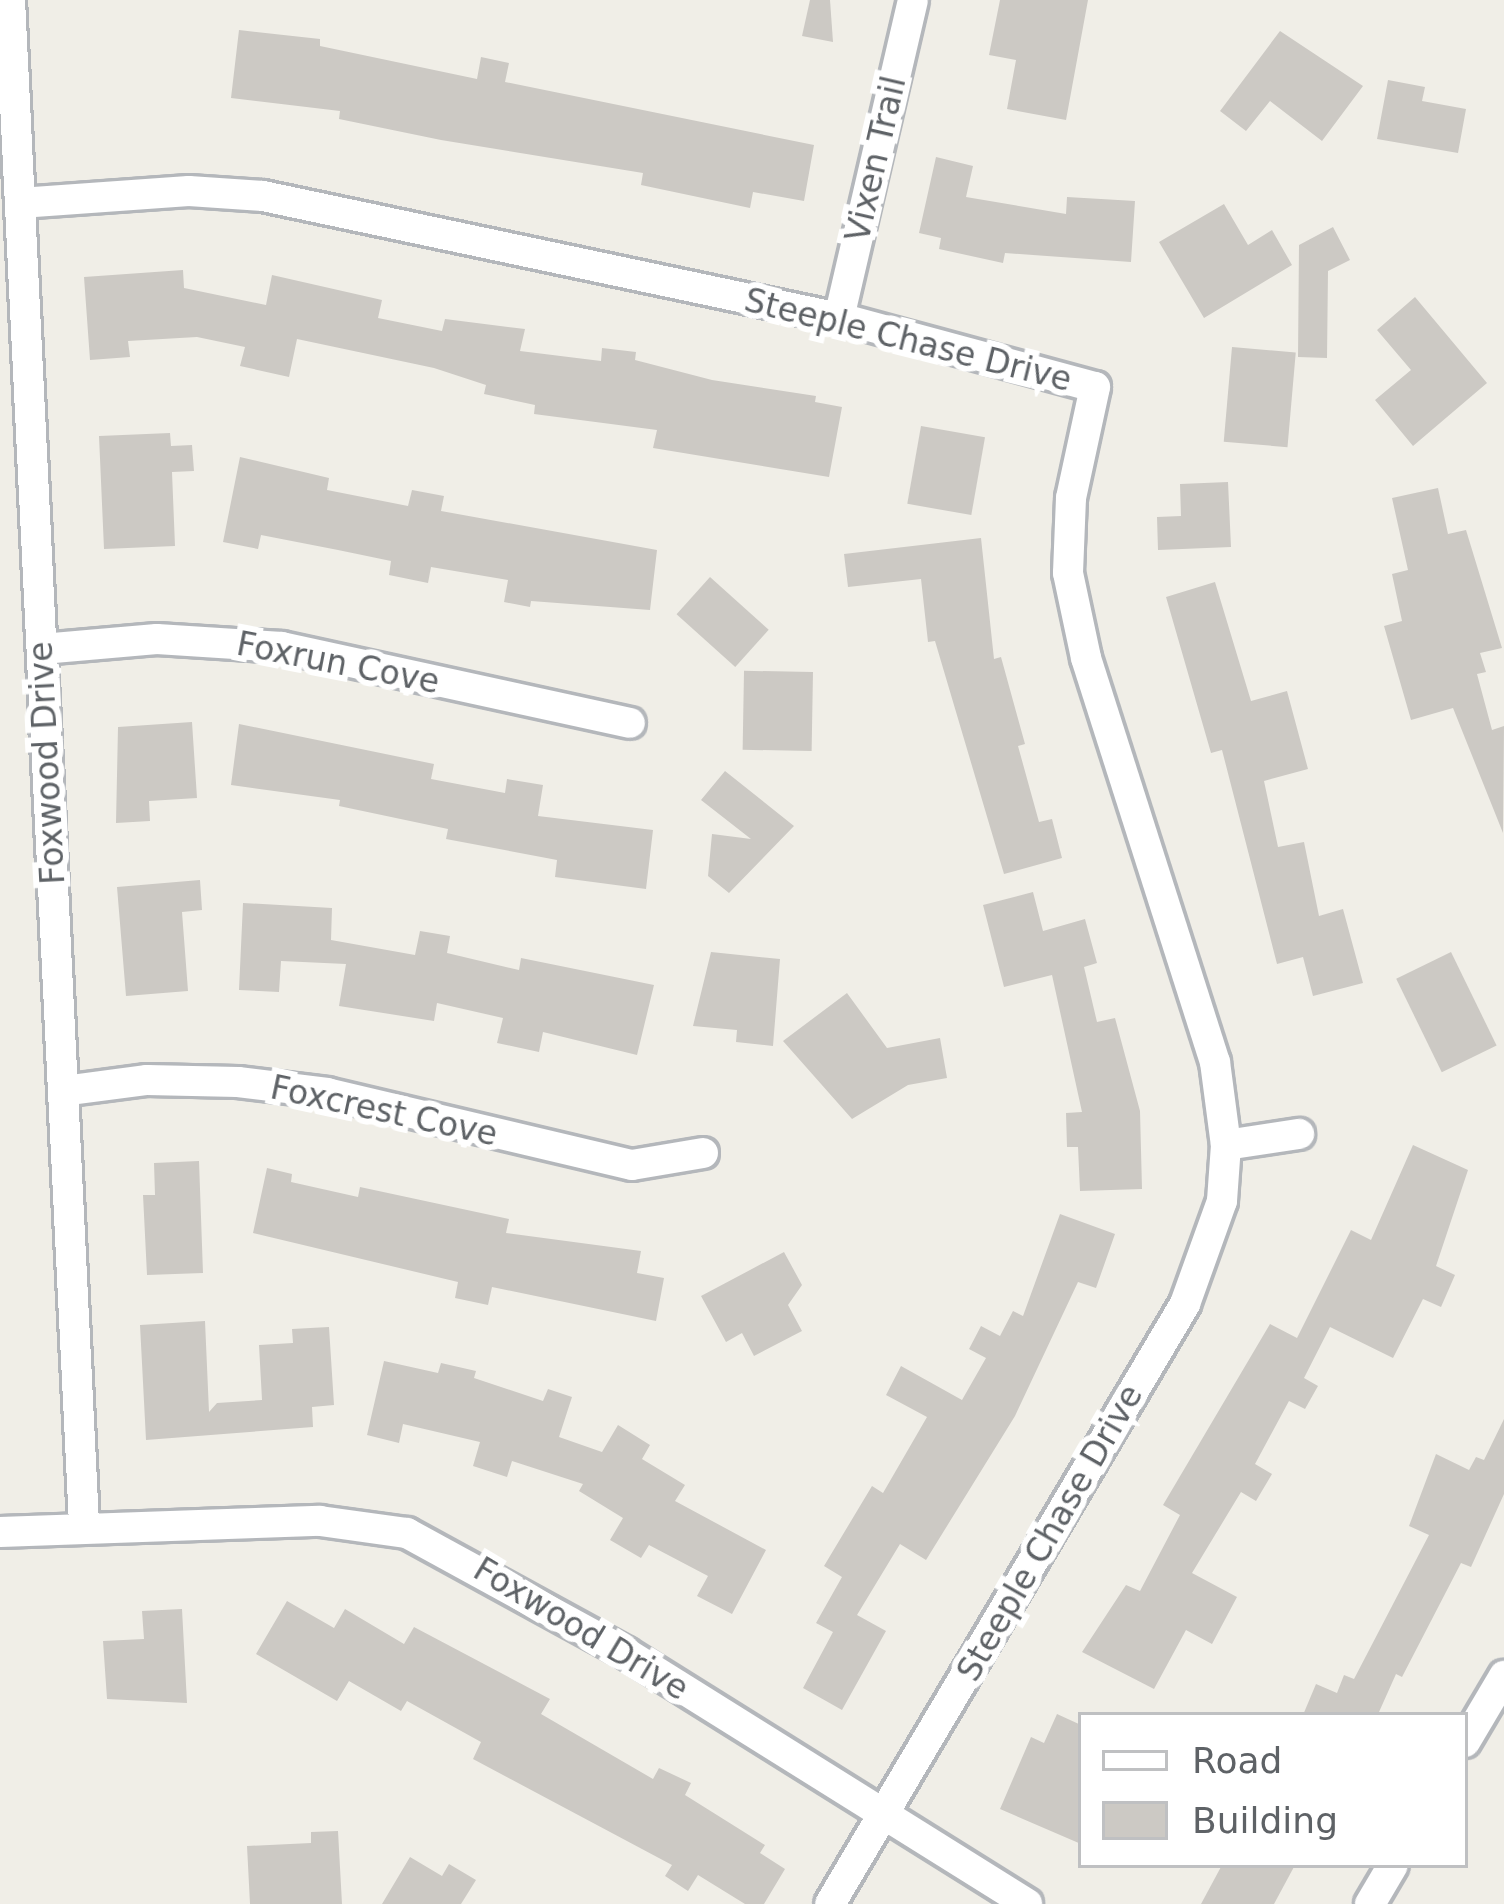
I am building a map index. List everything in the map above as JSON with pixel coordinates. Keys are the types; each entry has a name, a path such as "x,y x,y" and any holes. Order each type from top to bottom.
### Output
{"street":[{"name":"Foxwood Drive","path":"10,0 84,1526"},
{"name":"Vixen Trail","path":"839,318 913,0"},
{"name":"Steeple Chase Drive","path":"20,203 189,191 263,196 839,318 1095,388 1071,498 1071,590 1215,1062 1226,1145 1217,1218 1185,1304 830,1904"},
{"name":"Foxrun Cove","path":"42,649 157,639 282,647 630,723"},
{"name":"Foxcrest Cove","path":"63,1091 238,1082 327,1093 632,1165 703,1153"},
{"path":"1226,1145 1299,1134"},
{"name":"Foxwood Drive","path":"0,1532 320,1521 407,1533 626,1653 1027,1904"},
{"path":"1468,1737 1504,1676"},
{"path":"1370,1904 1391,1868"}],"building":[{"path":"810,0 830,0 833,42 802,36"},
{"path":"1000,0 1088,0 1066,120 1007,109 1016,60 989,55"},
{"path":"239,30 320,39 320,46 477,79 481,57 509,63 505,82 814,145 804,201 753,192 750,208 641,185 643,173 441,140 339,119 340,111 231,98"},
{"path":"1280,31 1363,86 1322,141 1270,101 1246,131 1220,111"},
{"path":"1388,80 1425,87 1422,101 1466,109 1458,153 1377,139"},
{"path":"936,157 973,166 966,197 1066,214 1067,197 1135,201 1131,262 1005,253 1003,263 939,249 941,238 919,233"},
{"path":"1224,204 1248,245 1272,230 1292,265 1204,318 1159,242"},
{"path":"1333,227 1350,260 1328,271 1327,358 1298,357 1299,245"},
{"path":"183,270 184,288 266,305 272,275 382,300 378,318 442,331 445,319 525,329 520,351 601,361 602,348 636,352 635,360 712,380 816,396 815,402 842,407 829,477 653,448 657,430 534,414 535,405 484,394 486,385 434,368 297,339 289,377 240,366 245,347 197,337 128,341 130,357 90,360 84,277"},
{"path":"1415,297 1487,383 1413,446 1375,400 1411,370 1377,330"},
{"path":"1232,347 1296,353 1287,447 1224,442"},
{"path":"921,426 985,437 971,515 907,504"},
{"path":"170,433 171,446 192,445 194,471 172,472 175,546 104,549 99,436"},
{"path":"240,457 329,478 327,490 408,506 412,490 444,496 441,511 657,550 650,610 531,601 530,607 504,602 508,580 431,567 428,583 389,575 391,561 338,550 261,535 258,549 223,542"},
{"path":"1228,482 1231,547 1158,550 1157,517 1181,516 1180,484"},
{"path":"1438,488 1448,534 1466,530 1502,648 1480,653 1486,672 1477,674 1492,730 1504,726 1503,833 1453,708 1411,720 1384,626 1402,621 1392,574 1408,570 1392,498"},
{"path":"981,538 994,659 1001,657 1025,744 1018,746 1039,822 1052,819 1062,858 1004,874 935,641 928,642 921,579 848,587 844,554"},
{"path":"710,577 769,630 735,667 677,614"},
{"path":"1215,582 1251,701 1287,691 1308,769 1264,781 1278,847 1304,842 1319,916 1343,909 1363,983 1313,996 1303,957 1277,964 1222,750 1211,753 1166,597"},
{"path":"744,671 813,672 812,751 743,750"},
{"path":"192,722 197,798 149,801 150,821 116,823 118,727"},
{"path":"239,724 434,764 431,779 505,793 507,779 543,785 538,816 653,830 646,889 555,877 557,860 446,839 448,829 339,806 340,800 231,785"},
{"path":"725,771 794,826 729,893 708,876 712,834 751,839 701,800"},
{"path":"200,880 202,910 182,912 188,991 126,996 117,887"},
{"path":"1033,892 1043,931 1085,919 1097,963 1084,967 1097,1022 1115,1018 1140,1111 1142,1189 1080,1191 1078,1147 1067,1147 1066,1113 1082,1112 1052,975 1004,987 983,905"},
{"path":"243,903 332,908 331,940 415,955 420,931 450,936 447,953 519,970 521,958 654,985 637,1055 543,1032 539,1052 497,1043 503,1018 437,1003 434,1021 339,1006 346,964 281,961 279,992 239,990"},
{"path":"711,952 780,959 773,1046 736,1042 737,1030 693,1026"},
{"path":"1451,952 1497,1045 1442,1072 1396,979"},
{"path":"847,993 887,1048 940,1038 947,1078 908,1085 852,1119 783,1041"},
{"path":"1413,1145 1468,1170 1436,1266 1455,1275 1441,1307 1423,1299 1393,1358 1330,1327 1304,1378 1318,1386 1305,1409 1289,1401 1255,1464 1272,1474 1256,1501 1241,1492 1192,1573 1237,1597 1212,1644 1186,1630 1154,1689 1082,1652 1126,1585 1140,1591 1180,1515 1163,1505 1270,1324 1297,1338 1351,1230 1371,1240"},
{"path":"199,1161 203,1273 147,1275 143,1195 155,1195 154,1163"},
{"path":"267,1168 292,1174 291,1182 358,1197 360,1187 509,1219 506,1233 641,1251 637,1273 664,1278 656,1321 492,1287 488,1305 455,1298 458,1282 253,1233"},
{"path":"1060,1214 1115,1234 1096,1288 1078,1282 1015,1416 926,1560 900,1544 857,1615 886,1631 842,1710 803,1688 833,1632 816,1623 842,1577 824,1566 872,1486 883,1493 927,1417 886,1395 901,1366 962,1400 986,1358 969,1349 981,1326 1000,1336 1013,1311 1023,1316"},
{"path":"784,1252 802,1285 788,1305 802,1331 754,1356 742,1333 726,1342 701,1296"},
{"path":"205,1321 209,1412 217,1403 262,1400 259,1345 293,1343 292,1329 329,1327 334,1405 312,1407 313,1427 146,1440 140,1325"},
{"path":"384,1361 438,1373 441,1363 476,1371 474,1378 543,1401 548,1389 572,1397 559,1437 602,1452 618,1425 650,1445 642,1459 685,1485 675,1501 766,1550 732,1614 697,1596 708,1576 649,1545 641,1558 610,1540 623,1518 579,1491 583,1484 512,1461 507,1477 473,1466 480,1442 403,1424 399,1443 367,1435"},
{"path":"1504,1419 1504,1494 1471,1567 1461,1563 1379,1712 1304,1712 1316,1684 1337,1693 1344,1675 1354,1679 1429,1535 1409,1526 1436,1454 1469,1470 1476,1457 1484,1460"},
{"path":"287,1601 334,1628 345,1609 404,1644 414,1627 550,1699 541,1714 653,1779 659,1768 691,1783 685,1795 765,1845 760,1853 785,1869 764,1904 745,1904 698,1875 688,1891 665,1876 672,1865 473,1759 481,1742 407,1701 401,1711 349,1681 337,1701 256,1654"},
{"path":"182,1609 187,1703 107,1699 103,1641 144,1639 142,1611"},
{"path":"1057,1714 1078,1724 1078,1843 1000,1809 1031,1737 1044,1743"},
{"path":"338,1831 342,1904 250,1904 247,1846 311,1843 311,1832"},
{"path":"410,1857 442,1876 449,1864 476,1880 461,1904 382,1904"},
{"path":"1220,1868 1293,1868 1274,1904 1201,1904"}]}
